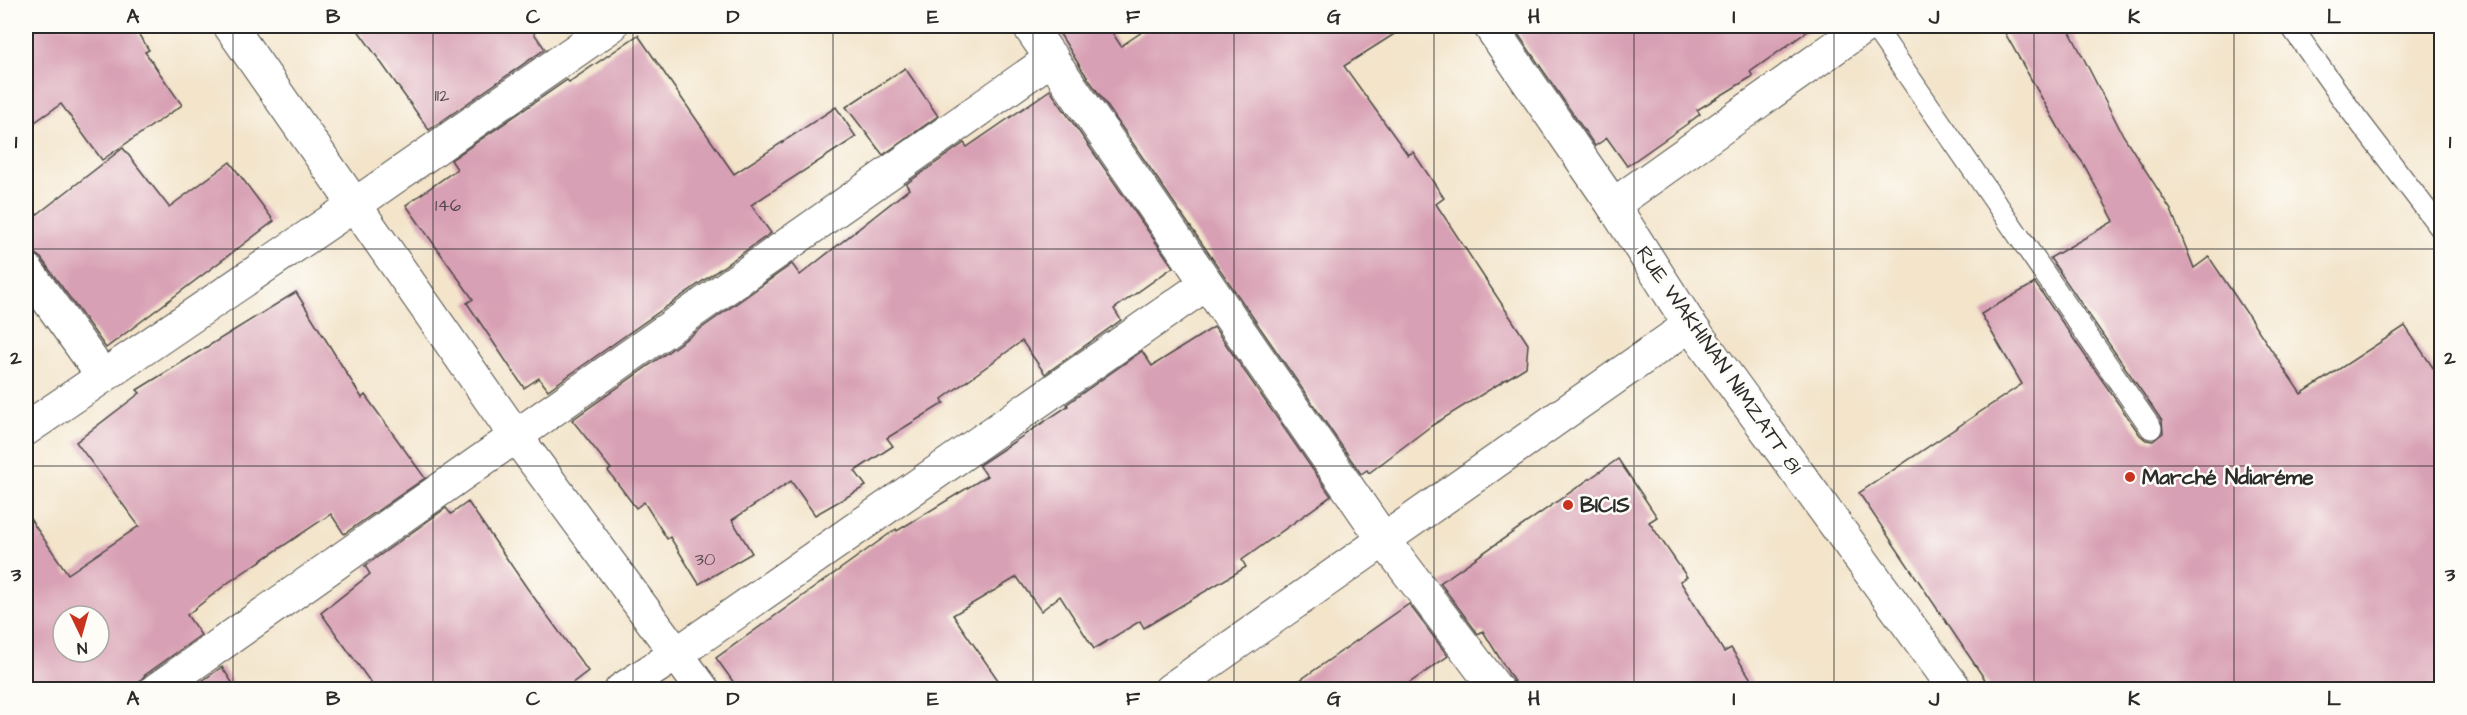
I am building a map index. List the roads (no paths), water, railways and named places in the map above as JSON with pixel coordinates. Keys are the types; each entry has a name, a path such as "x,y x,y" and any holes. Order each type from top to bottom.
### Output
{"street":[{"path":"230,26 515,435 678,652 703,690"},
{"path":"26,429 102,375 356,204 610,26"},
{"path":"1029,26 1384,540 1497,690"},
{"name":"RUE WAKHINAN NIMZATT 81","path":"1490,26 1613,205 1690,325 1956,690"},
{"path":"1613,205 1864,26"},
{"path":"156,690 1052,58"},
{"path":"26,269 102,375"},
{"path":"621,690 1206,284"},
{"path":"1170,690 1690,325"}],"lane":[{"path":"1874,26 2151,428"},
{"path":"2291,26 2349,108 2442,230"}],"place":[{"name":"Marché Ndiaréme","path":"2130,477"},
{"name":"BICIS","path":"1568,505"}]}
